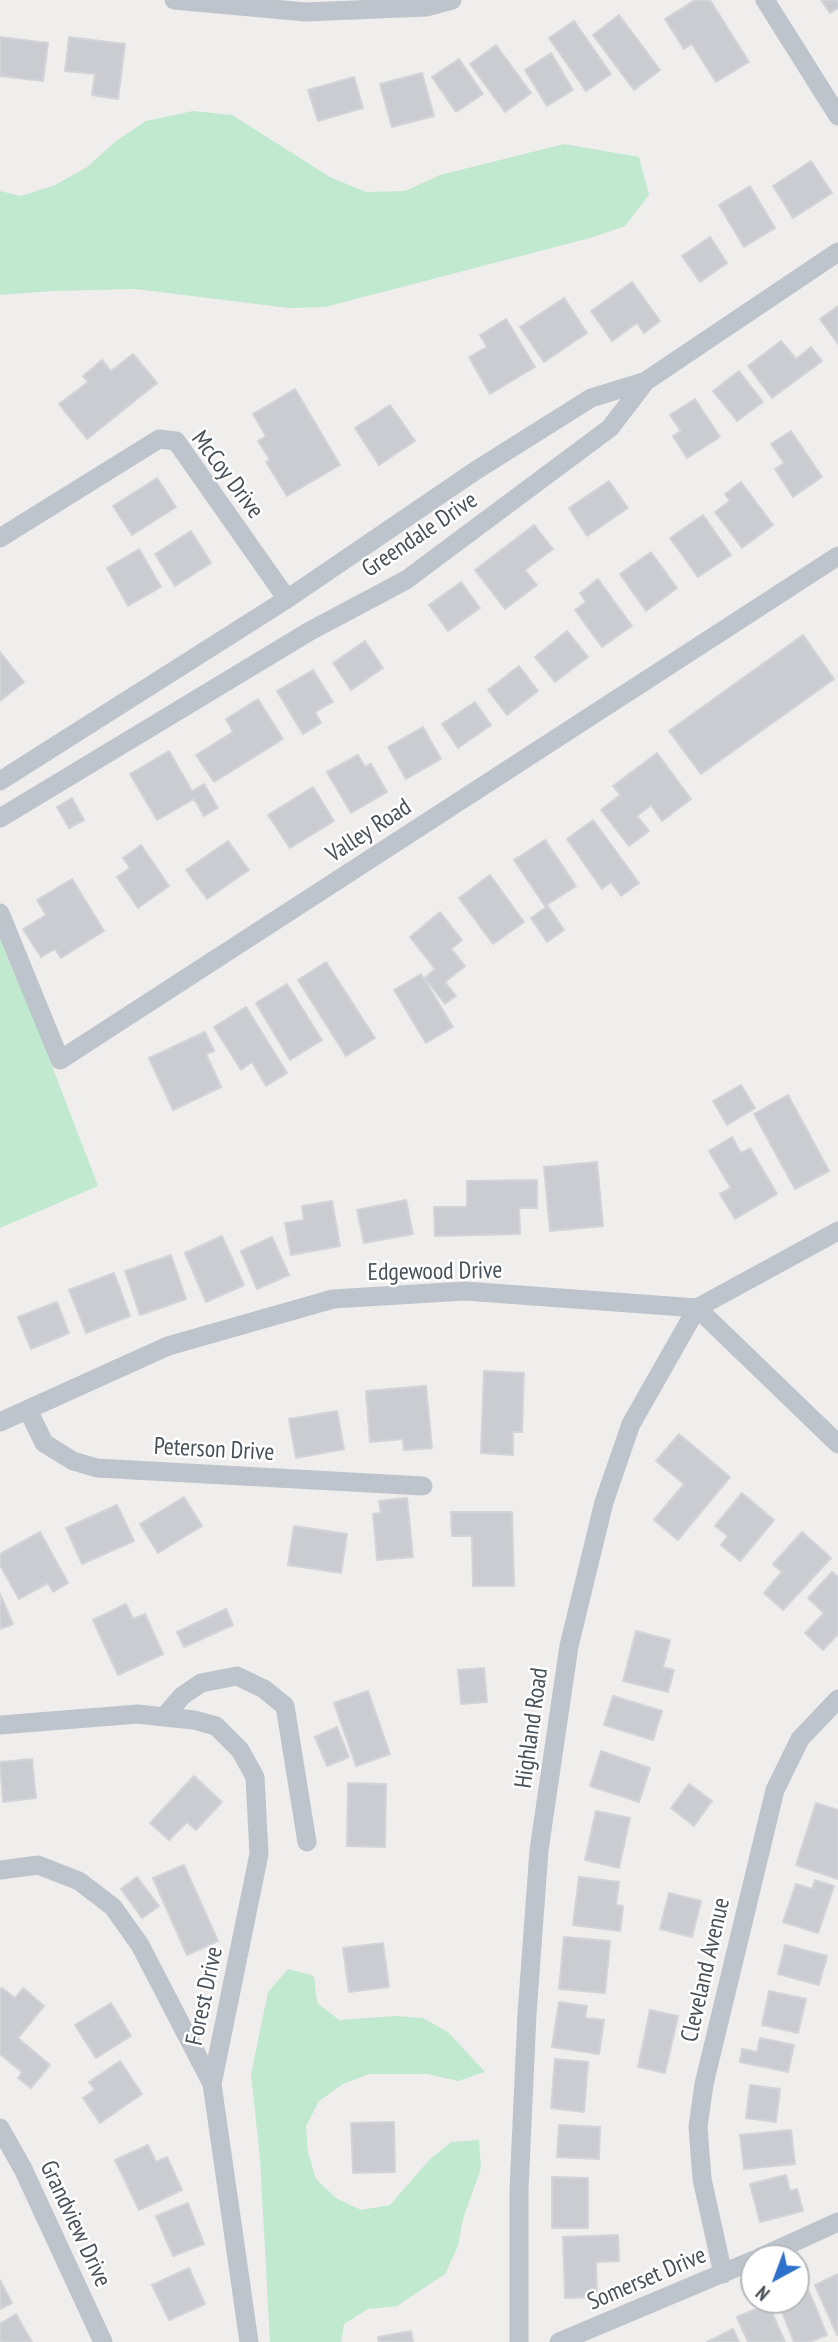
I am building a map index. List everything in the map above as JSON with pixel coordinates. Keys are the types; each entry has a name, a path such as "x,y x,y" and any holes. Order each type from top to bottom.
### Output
{"street":[{"path":"174,0 306,12 426,7 452,0"},
{"path":"765,0 838,116"},
{"name":"Greendale Drive","path":"0,818 310,631 406,580 610,428 646,381 838,252"},
{"path":"0,781 287,600 475,471 591,398 646,381"},
{"name":"McCoy Drive","path":"0,538 159,439 176,441 287,600"},
{"name":"Valley Road","path":"0,913 60,1060 838,556"},
{"path":"838,1231 697,1308 838,1444"},
{"name":"Edgewood Drive","path":"0,1422 168,1346 333,1299 465,1291 697,1308"},
{"name":"Highland Road","path":"519,2342 519,2189 527,2014 539,1850 569,1646 604,1502 631,1424 697,1308"},
{"name":"Peterson Drive","path":"28,1410 44,1443 73,1461 97,1468 423,1486"},
{"path":"164,1717 182,1696 201,1683 237,1676 278,1699 285,1706 307,1842"},
{"name":"Cleveland Avenue","path":"723,2274 702,2179 698,2127 704,2084 775,1790 800,1740 838,1699"},
{"name":"Forest Drive","path":"0,1725 138,1714 194,1720 216,1726 240,1750 255,1777 259,1854 212,2084 249,2342"},
{"path":"0,1870 38,1865 79,1881 113,1907 140,1945 212,2084"},
{"name":"Grandview Drive","path":"0,2128 23,2169 103,2342"},
{"name":"Somerset Drive","path":"789,2244 838,2222"},
{"name":"Somerset Drive","path":"559,2342 740,2266"}],"green space":[{"path":"193,111 232,115 330,177 366,192 405,191 440,175 564,144 639,157 649,195 625,226 590,238 325,307 289,308 135,289 0,295 0,191 21,196 55,185 87,167 116,141 146,121"},
{"path":"0,930 98,1186 0,1228"},
{"path":"288,1969 314,1976 317,2003 339,2020 395,2016 423,2018 448,2032 485,2072 458,2081 427,2074 369,2074 343,2084 319,2101 306,2126 308,2152 316,2179 336,2198 361,2210 390,2205 430,2159 451,2142 479,2140 481,2168 463,2219 458,2246 445,2274 397,2306 368,2309 344,2324 341,2342 270,2342 260,2159 251,2074 268,1992"}],"building":[{"path":"695,0 710,0 749,62 716,82 692,44 684,49 665,19"},
{"path":"821,0 838,0 838,8 830,13"},
{"path":"619,15 660,70 634,90 593,35"},
{"path":"574,21 611,74 586,91 549,38"},
{"path":"0,37 48,43 43,81 0,76"},
{"path":"69,37 125,44 118,99 92,95 95,74 65,71"},
{"path":"496,45 531,93 505,112 470,64"},
{"path":"551,53 573,90 547,106 525,70"},
{"path":"459,59 483,94 456,112 432,77"},
{"path":"422,73 434,116 392,127 380,84"},
{"path":"354,77 363,108 318,121 308,90"},
{"path":"811,161 832,193 793,218 773,186"},
{"path":"750,186 775,228 744,247 719,205"},
{"path":"710,237 727,263 700,282 682,256"},
{"path":"632,282 660,321 644,333 637,323 612,341 591,311"},
{"path":"564,298 587,333 544,362 520,327"},
{"path":"838,306 838,344 820,319"},
{"path":"506,319 535,367 490,394 469,357 487,347 480,335"},
{"path":"781,341 796,359 811,347 822,361 772,398 748,366"},
{"path":"133,354 157,383 87,439 59,404 88,382 83,376 102,360 111,371"},
{"path":"739,371 763,402 737,421 713,391"},
{"path":"295,389 340,465 287,496 266,462 270,460 258,441 266,436 253,414"},
{"path":"695,399 720,437 687,458 673,436 681,431 670,415"},
{"path":"390,405 415,441 379,465 355,428"},
{"path":"791,431 822,477 793,497 775,469 784,463 771,444"},
{"path":"157,478 176,507 132,535 113,506"},
{"path":"609,481 628,508 587,536 569,508"},
{"path":"741,482 773,525 742,548 715,512 730,501 725,494"},
{"path":"703,515 731,555 698,577 670,538"},
{"path":"534,525 553,549 525,570 537,585 505,609 475,570"},
{"path":"191,531 211,563 175,586 155,554"},
{"path":"139,549 161,587 128,606 107,568"},
{"path":"651,552 677,588 646,611 620,574"},
{"path":"598,579 632,626 602,647 575,610 586,602 580,593"},
{"path":"461,582 480,608 448,631 429,605"},
{"path":"567,631 588,657 555,682 535,657"},
{"path":"803,635 834,679 701,774 669,731"},
{"path":"365,641 383,668 351,690 333,663"},
{"path":"0,652 24,682 0,701"},
{"path":"519,666 538,691 507,715 488,690"},
{"path":"313,670 333,702 315,712 321,723 303,734 277,691"},
{"path":"258,699 283,739 214,782 196,755 233,732 226,719"},
{"path":"475,702 491,725 458,748 442,724"},
{"path":"423,727 441,759 406,779 388,747"},
{"path":"169,751 192,791 204,784 218,808 204,816 194,799 157,820 130,774"},
{"path":"657,753 691,799 662,821 651,805 637,816 649,831 629,846 601,810 620,795 613,786"},
{"path":"358,755 365,767 371,764 387,792 351,813 327,772"},
{"path":"313,787 334,821 290,848 268,815"},
{"path":"72,798 84,820 69,828 57,807"},
{"path":"593,820 639,883 621,896 611,882 602,889 567,839"},
{"path":"545,840 576,886 545,906 514,860"},
{"path":"228,841 249,870 207,899 186,870"},
{"path":"141,845 169,886 138,908 117,877 130,868 123,858"},
{"path":"490,875 524,922 493,944 459,898"},
{"path":"72,879 104,931 61,958 55,949 41,957 23,929 46,915 37,900"},
{"path":"548,906 564,930 547,942 531,918"},
{"path":"440,912 462,940 451,949 465,966 445,982 456,996 445,1004 425,978 435,969 410,937"},
{"path":"326,962 375,1038 346,1056 298,980"},
{"path":"421,974 453,1027 426,1043 394,990"},
{"path":"287,984 322,1040 290,1060 256,1003"},
{"path":"246,1007 287,1073 266,1086 252,1062 241,1070 214,1027"},
{"path":"205,1032 214,1051 206,1054 221,1087 173,1110 149,1058"},
{"path":"741,1085 755,1108 727,1125 713,1101"},
{"path":"788,1095 829,1171 795,1189 754,1114"},
{"path":"732,1137 741,1153 750,1148 777,1194 735,1219 720,1194 731,1188 709,1151"},
{"path":"597,1162 603,1226 550,1231 544,1167"},
{"path":"537,1180 537,1208 519,1208 520,1234 435,1236 434,1207 467,1207 467,1181"},
{"path":"406,1200 413,1234 364,1243 357,1210"},
{"path":"332,1201 340,1246 291,1255 285,1223 304,1220 302,1206"},
{"path":"222,1236 244,1285 206,1302 185,1253"},
{"path":"272,1237 289,1275 257,1289 241,1251"},
{"path":"171,1255 186,1299 140,1315 125,1271"},
{"path":"114,1273 130,1316 86,1333 69,1290"},
{"path":"57,1302 69,1333 31,1349 18,1317"},
{"path":"484,1371 524,1373 522,1432 513,1432 513,1455 481,1453"},
{"path":"426,1386 432,1448 404,1450 403,1439 370,1442 366,1391"},
{"path":"337,1411 344,1449 296,1458 289,1419"},
{"path":"679,1434 730,1477 678,1540 654,1520 684,1484 656,1461"},
{"path":"742,1493 774,1520 740,1561 721,1545 728,1536 715,1526"},
{"path":"184,1497 202,1526 158,1553 140,1524"},
{"path":"407,1498 413,1557 377,1560 373,1514 381,1513 379,1501"},
{"path":"117,1505 134,1541 82,1564 66,1528"},
{"path":"451,1512 512,1512 514,1586 473,1586 472,1536 452,1536"},
{"path":"294,1526 347,1534 341,1573 288,1565"},
{"path":"40,1532 68,1583 53,1592 48,1583 19,1599 0,1565 0,1554"},
{"path":"802,1532 831,1558 783,1610 764,1593 782,1572 773,1564"},
{"path":"832,1572 838,1577 838,1634 823,1650 805,1633 824,1613 808,1598"},
{"path":"0,1594 13,1624 0,1629"},
{"path":"126,1604 133,1619 145,1614 163,1654 118,1675 93,1620"},
{"path":"226,1609 233,1625 184,1647 177,1632"},
{"path":"636,1631 670,1640 663,1667 674,1670 668,1692 623,1681"},
{"path":"484,1668 487,1702 461,1704 458,1670"},
{"path":"368,1691 390,1754 356,1766 334,1703"},
{"path":"613,1696 662,1711 653,1740 604,1725"},
{"path":"337,1727 349,1757 327,1766 315,1737"},
{"path":"601,1751 650,1768 639,1802 590,1786"},
{"path":"32,1759 36,1798 3,1802 0,1762"},
{"path":"194,1776 222,1802 196,1830 187,1822 169,1840 150,1823"},
{"path":"348,1783 386,1784 385,1847 347,1846"},
{"path":"689,1784 712,1801 694,1826 671,1808"},
{"path":"816,1803 838,1810 838,1879 796,1865"},
{"path":"596,1811 630,1818 619,1868 585,1860"},
{"path":"184,1865 218,1941 187,1955 153,1878"},
{"path":"137,1877 159,1906 142,1918 121,1889"},
{"path":"579,1877 619,1882 616,1905 623,1906 620,1931 573,1925"},
{"path":"815,1880 834,1886 818,1933 783,1922 796,1884 812,1889"},
{"path":"669,1893 701,1901 692,1937 660,1929"},
{"path":"564,1937 610,1941 605,1993 559,1989"},
{"path":"383,1943 389,1987 349,1992 343,1948"},
{"path":"785,1945 827,1956 819,1985 778,1974"},
{"path":"2,1988 15,1998 23,1988 44,2006 18,2038 50,2065 31,2088 18,2078 22,2072 0,2054"},
{"path":"769,1991 806,1999 798,2033 762,2025"},
{"path":"559,2002 587,2006 585,2018 604,2020 599,2054 552,2047"},
{"path":"111,2003 131,2036 96,2058 75,2025"},
{"path":"650,2010 678,2016 665,2073 638,2067"},
{"path":"760,2038 794,2045 788,2072 740,2062 742,2049 757,2052"},
{"path":"555,2059 588,2062 584,2112 551,2108"},
{"path":"120,2061 142,2094 100,2123 83,2098 95,2090 89,2082"},
{"path":"750,2085 780,2089 776,2122 746,2118"},
{"path":"394,2122 395,2172 353,2173 351,2123"},
{"path":"559,2125 600,2127 599,2159 557,2157"},
{"path":"791,2130 795,2164 744,2169 740,2135"},
{"path":"148,2145 156,2162 167,2157 182,2190 139,2210 115,2160"},
{"path":"786,2175 790,2191 797,2189 803,2211 760,2222 750,2184"},
{"path":"552,2177 588,2178 588,2228 552,2228"},
{"path":"188,2203 204,2244 173,2256 156,2216"},
{"path":"618,2235 619,2261 596,2262 597,2297 565,2298 563,2237"},
{"path":"189,2268 205,2304 169,2320 152,2285"},
{"path":"838,2274 838,2334 837,2335 815,2285"},
{"path":"0,2280 12,2303 0,2309"},
{"path":"810,2294 827,2335 810,2342 794,2342 783,2314 810,2314"},
{"path":"16,2314 32,2342 0,2342 0,2324"},
{"path":"744,2314 772,2314 785,2342 748,2342 737,2317"},
{"path":"733,2329 739,2342 707,2342"},
{"path":"411,2331 413,2342 379,2342 378,2337"}]}
